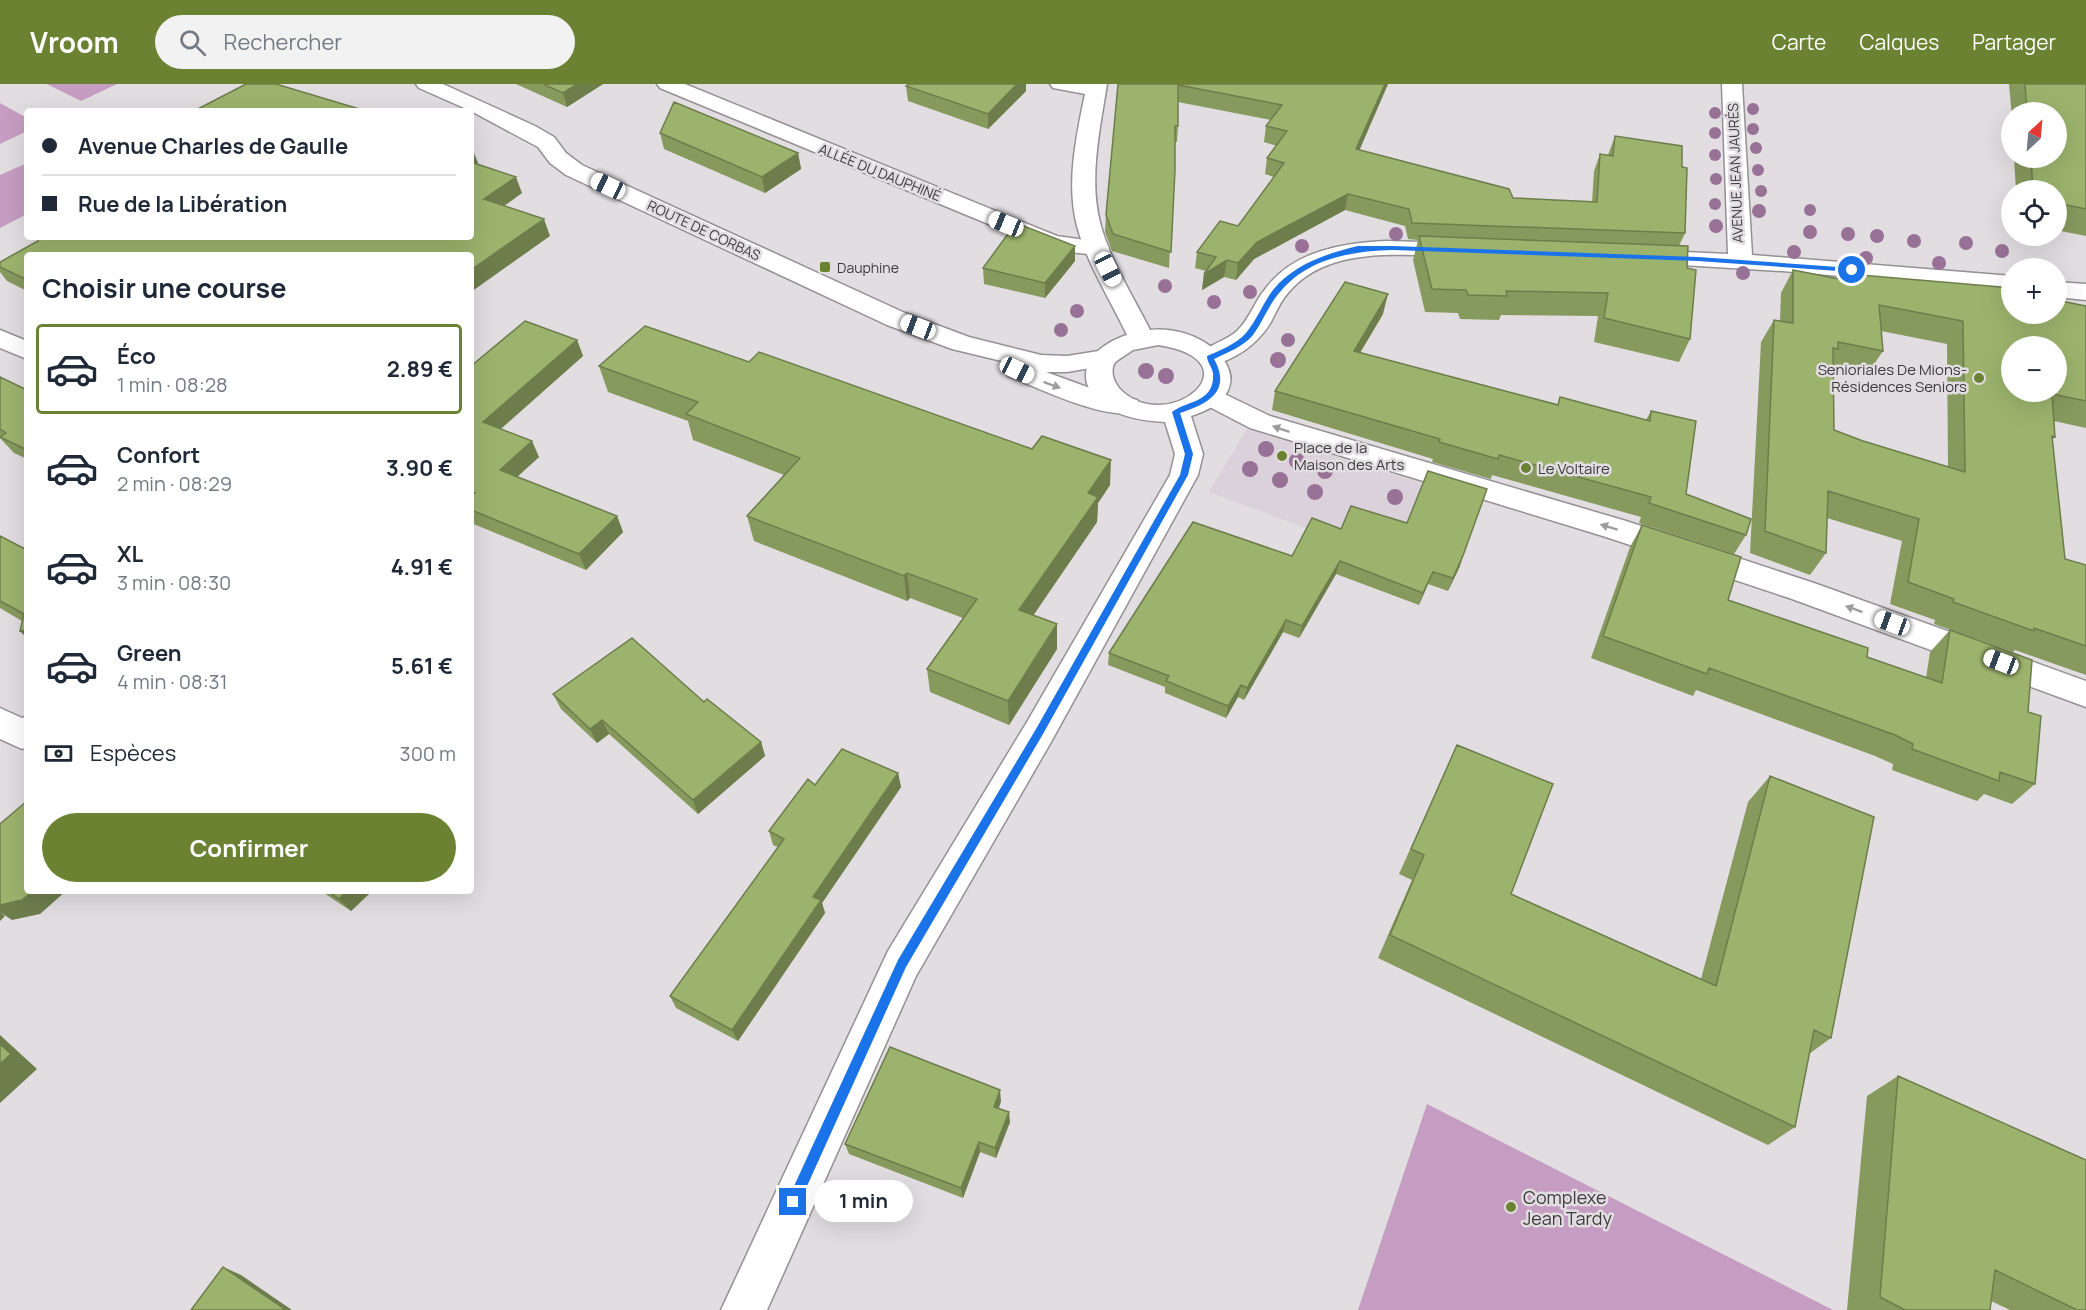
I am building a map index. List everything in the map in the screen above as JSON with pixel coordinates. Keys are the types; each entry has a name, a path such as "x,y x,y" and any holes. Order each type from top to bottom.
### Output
{"street":[{"name":"ROUTE DE CORBAS","path":"426,84 546,142 558,158 574,170 896,319 961,343 1035,379 1092,399 1127,406"},
{"name":"ALLÉE DU DAUPHINÉ","path":"667,84 1049,241 1060,245 1097,249"},
{"path":"1060,84 1096,87 1086,162 1084,205 1097,249 1141,338"},
{"name":"AVENUE JEAN JAURÈS","path":"1732,84 1740,261"},
{"path":"1210,358 1235,346 1249,334 1276,291 1301,269 1319,260 1358,249 1487,251"},
{"path":"1616,256 1740,261 2001,283"},
{"path":"2067,290 2086,292"},
{"path":"0,338 24,350"},
{"path":"1141,338 1177,340 1195,346 1210,358 1217,371 1216,386 1210,396 1196,405 1176,412 1154,412 1127,406 1106,389 1101,378 1101,367 1105,358 1121,345 1141,338"},
{"name":"ROUTE DE CORBAS","path":"961,343 1041,363 1067,364 1105,358"},
{"path":"1210,396 1260,422 1616,529 1803,591 2086,694"},
{"path":"744,1310 902,964 1040,732 1184,475 1189,454 1176,412"},
{"path":"0,722 22,735 24,733"}],"shaded area":[{"path":"47,84 117,84 81,101"},
{"path":"0,103 24,116 24,132 0,144"},
{"path":"24,164 24,216 0,228 0,175"},
{"name":"Place de la Maison des Arts","path":"1247,429 1423,484 1403,535 1338,540 1209,492"},
{"name":"Complexe Jean Tardy","path":"1427,1104 1833,1310 1358,1310"}],"building":[{"path":"246,84 276,84 356,108 200,108"},
{"path":"543,84 577,84 563,93"},
{"path":"909,84 1017,84 988,114 906,86"},
{"path":"1118,84 1385,84 1356,149 1509,189 1513,198 1597,202 1600,154 1613,156 1615,136 1682,146 1682,167 1687,168 1685,233 1412,223 1409,209 1348,194 1257,242 1238,263 1227,260 1204,274 1216,257 1197,252 1220,221 1238,226 1284,163 1267,158 1287,131 1266,126 1282,105 1178,85 1171,252 1113,234 1106,215"},
{"path":"2025,84 2086,84 2086,209 2067,205 2067,180 2032,180 2032,168 2067,168 2067,102 2026,102"},
{"path":"674,102 798,153 762,177 660,133"},
{"path":"474,163 516,177 484,199 544,219 474,268 474,252 24,252 24,279 0,267 0,262 38,241 474,240"},
{"path":"1016,223 1075,246 1045,283 983,268"},
{"path":"1419,236 1688,246 1687,268 1696,270 1690,339 1604,318 1608,293 1506,291 1507,296 1468,295 1466,290 1432,289"},
{"path":"1793,270 1860,283 1861,275 2001,287 2001,324 2067,324 2067,302 2086,306 2086,401 2067,397 2067,336 2001,336 2001,402 2053,402 2055,437 2052,436 2065,559 2086,565 2086,646 2034,628 2034,631 1953,602 1954,599 1908,582 1919,519 1828,491 1826,553 1765,531 1774,320 1793,323","holes":["1879,305 1963,321 1965,472 1834,430 1833,348 1838,349 1838,342 1883,351"]},
{"path":"1345,282 1388,294 1354,351 1558,405 1560,397 1650,421 1651,411 1696,421 1686,494 1751,519 1746,535 1649,503 1651,497 1499,455 1498,459 1439,442 1440,439 1275,391"},
{"path":"525,321 577,340 483,422 532,441 500,470 617,516 579,554 474,511 474,364"},
{"path":"645,326 749,362 759,352 1032,449 1042,436 1111,460 1088,493 1098,497 1019,610 1057,624 1008,701 927,669 977,599 907,573 904,576 747,516 800,458 686,414 698,402 599,366"},
{"path":"0,377 24,389 24,449 0,437 6,433 0,429"},
{"path":"1428,471 1487,489 1453,578 1433,572 1423,593 1340,561 1302,626 1286,620 1247,688 1241,685 1228,706 1166,681 1169,676 1109,653 1193,522 1292,556 1312,518 1341,529 1351,506 1407,523"},
{"path":"1642,525 1741,557 1728,600 1868,648 1867,657 1942,683 1950,630 2032,660 2028,712 2041,716 2035,784 2000,772 1999,781 1912,749 1913,744 1895,735 1709,668 1707,674 1603,636"},
{"path":"0,536 24,548 24,614 0,601"},
{"path":"24,614 24,630 20,631"},
{"path":"632,638 704,702 707,699 761,742 693,800 602,720 590,729 553,694"},
{"path":"1457,745 1553,784 1511,894 1716,986 1770,776 1874,817 1831,1038 1814,1030 1795,1127 1390,935 1424,855 1411,849"},
{"path":"842,749 898,773 813,897 821,900 732,1030 670,996 784,839 769,831 808,779 815,785"},
{"path":"24,804 24,894 29,894 22,900 0,905 0,824"},
{"path":"332,894 344,894 339,899"},
{"path":"0,1044 11,1054 0,1064"},
{"path":"890,1047 1000,1090 994,1107 1009,1112 995,1148 979,1142 961,1188 845,1144"},
{"path":"1898,1076 2086,1160 2086,1310 2077,1310 1995,1270 1990,1310 1905,1310 1880,1297"},
{"path":"223,1267 286,1310 191,1310"}],"place":[{"name":"Dauphine","path":"825,267"},
{"name":"Senioriales De Mions- Résidences Seniors","path":"1979,378"},
{"name":"Place de la Maison des Arts","path":"1282,456"},
{"name":"Le Voltaire","path":"1526,468"},
{"name":"Complexe Jean Tardy","path":"1511,1207"}],"route":[{"path":"793,1202 902,964 1040,732 1184,475 1189,454 1176,412 1196,405 1210,396 1216,386 1217,371 1210,358 1235,346 1249,334 1276,291 1287,280 1301,269 1338,253 1358,249 1393,248 1698,259 1852,270"}]}
